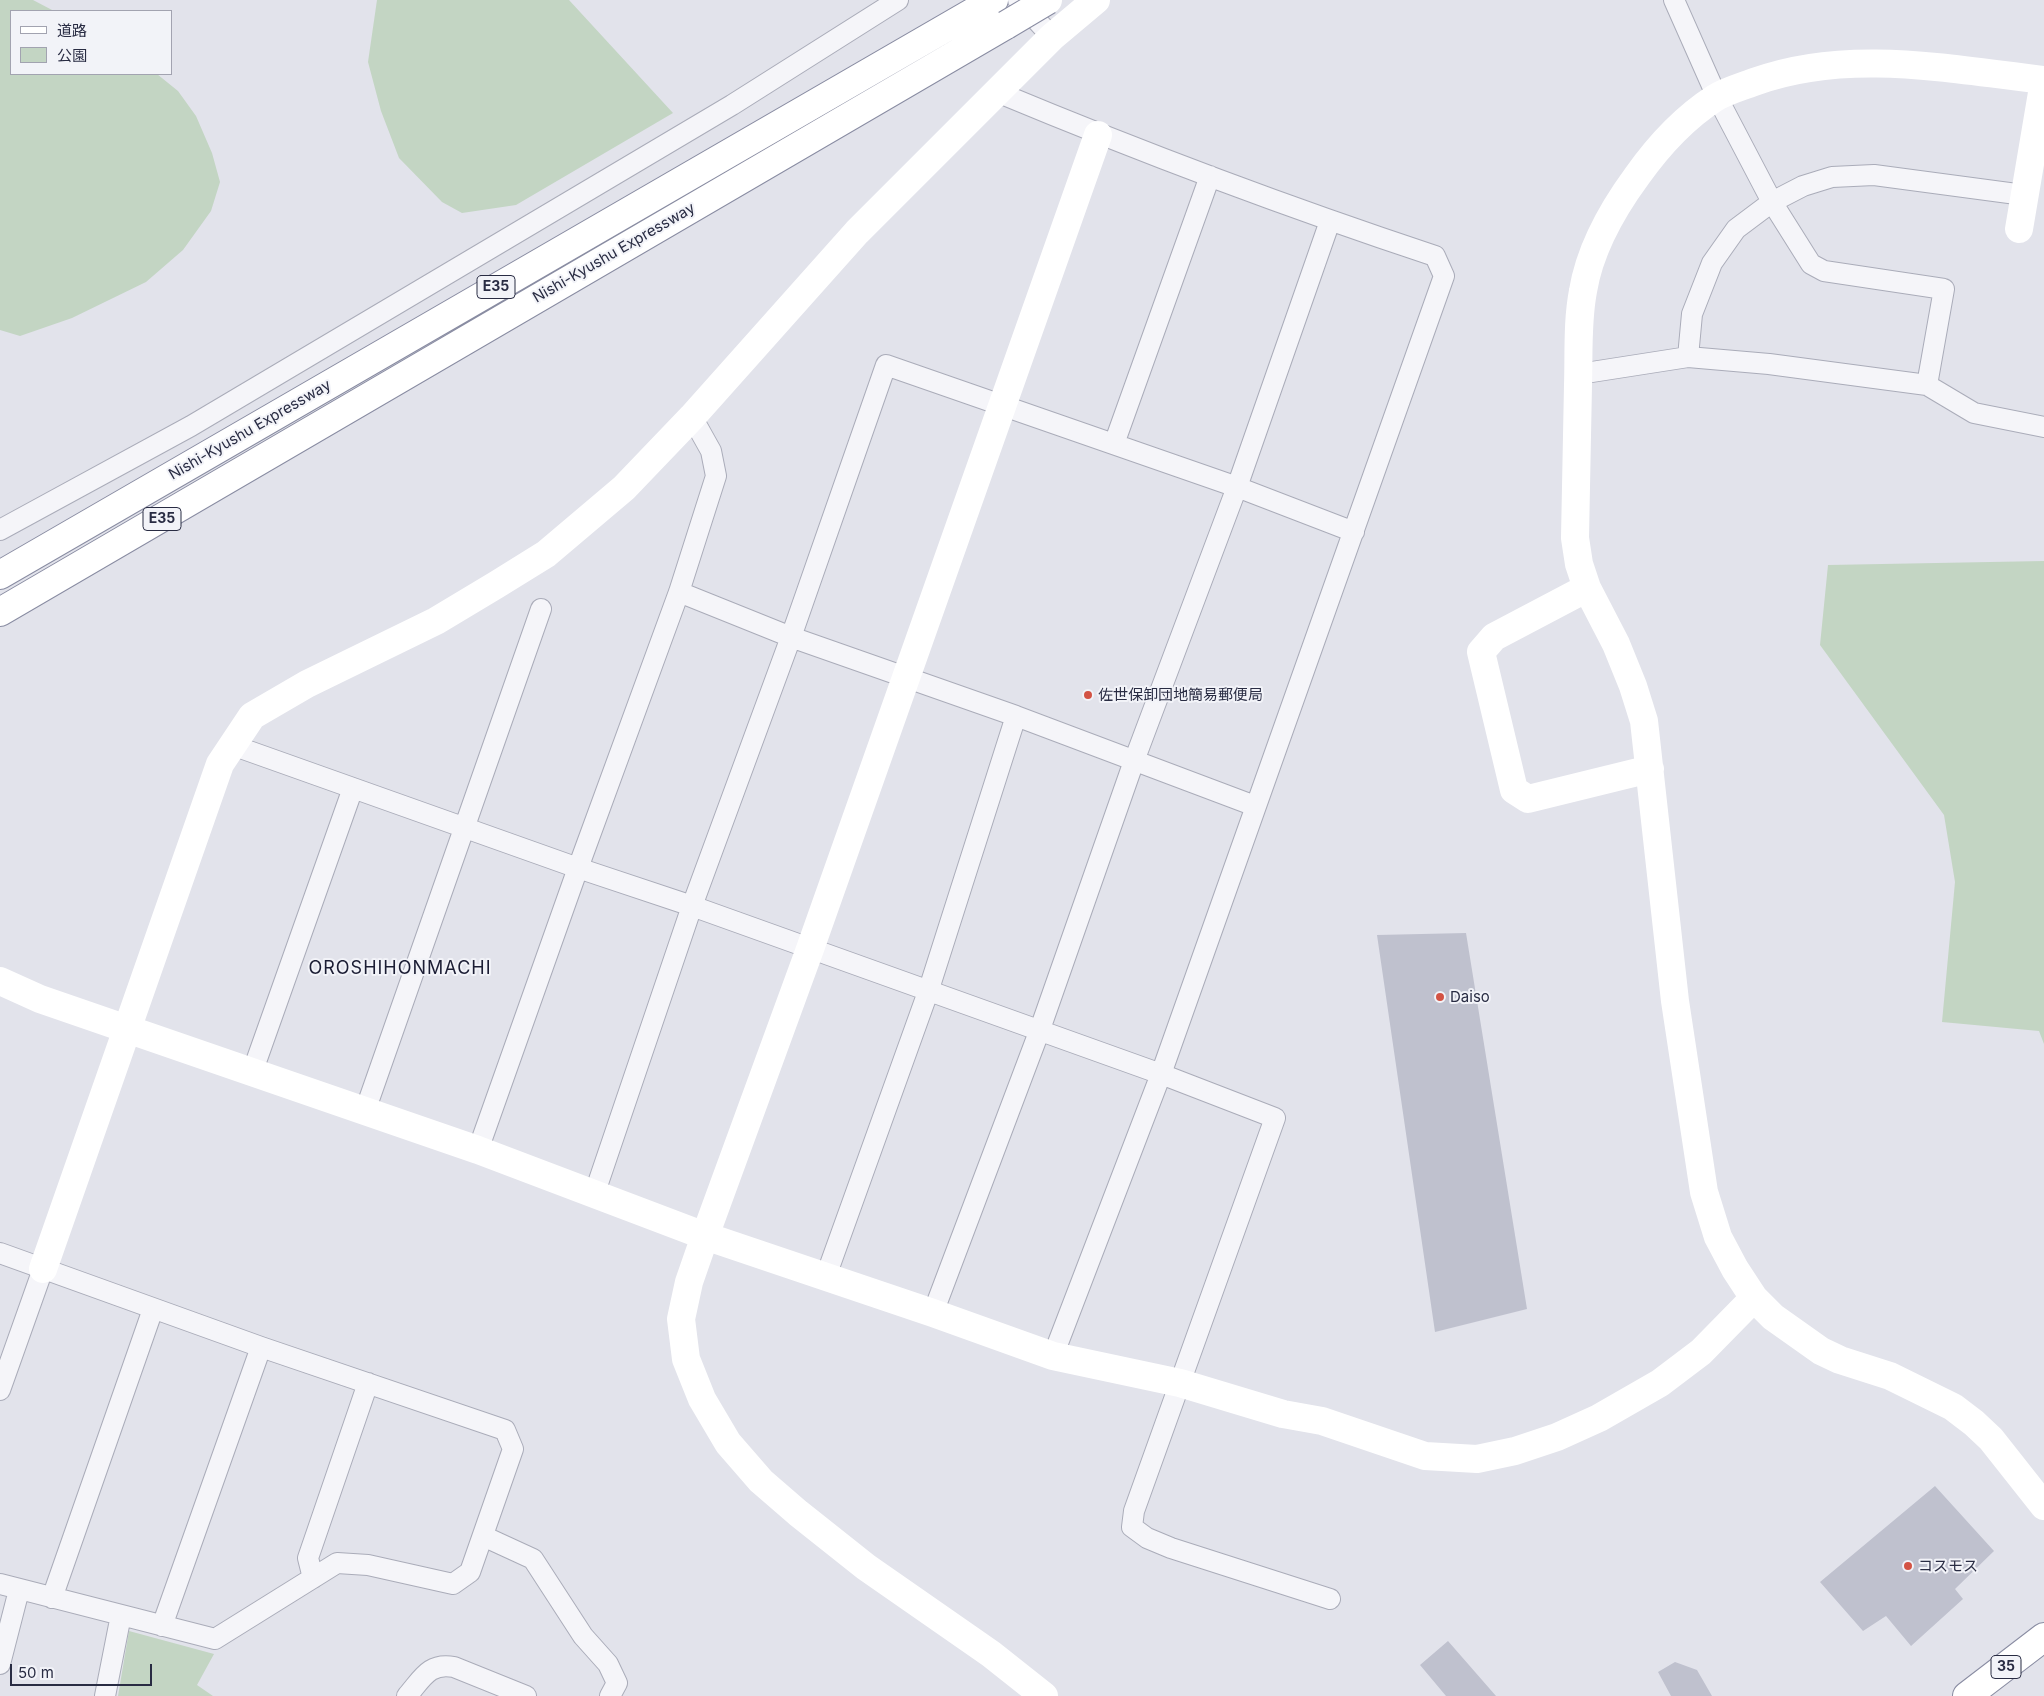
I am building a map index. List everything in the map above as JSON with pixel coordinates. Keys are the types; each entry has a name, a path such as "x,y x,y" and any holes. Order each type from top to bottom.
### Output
{"main road":[{"name":"Nishi-Kyushu Expressway","path":"0,575 994,0"},
{"name":"Nishi-Kyushu Expressway","path":"0,612 1048,0"},
{"path":"43,1269 220,764 252,716 307,684 436,621 546,554 624,488 692,417 857,232 1052,37 1096,0"},
{"path":"2020,229 2044,80 1874,62 1845,63 1791,70 1717,97 1680,124 1664,141 1628,188 1599,237 1587,269 1582,291 1579,330 1575,538 1579,564 1587,588 1616,644 1633,686 1644,721 1675,1001 1704,1192 1718,1237 1735,1269 1754,1298 1773,1317 1821,1351 1840,1360 1890,1376 1953,1407 1991,1439 2044,1506"},
{"path":"1044,1696 991,1654 866,1567 761,1481 728,1443 702,1399 686,1359 681,1319 689,1282 704,1236 810,949 1098,134"},
{"path":"1587,588 1494,637 1482,652 1514,790 1528,799 1650,769"},
{"path":"0,982 40,999 478,1150 704,1236 826,1276 1053,1356 1180,1383 1283,1414 1322,1421 1425,1456 1477,1459 1515,1451 1557,1437 1599,1418 1660,1383 1701,1352 1754,1298"},
{"name":"35","path":"1967,1696 2044,1637"}],"street":[{"path":"0,530 191,426 732,105 898,0"},
{"path":"1018,0 1052,37"},
{"path":"1674,0 1717,97 1772,202 1811,264 1824,271 1944,288 1927,385"},
{"path":"998,92 1098,134 1330,221 1435,256 1444,276 1161,1074 1053,1356"},
{"path":"1688,357 1692,314 1712,263 1736,229 1772,202 1803,186 1832,177 1874,175 2024,195"},
{"path":"1114,444 1210,176"},
{"path":"933,1313 1040,1032 1134,761 1237,487 1330,221"},
{"path":"1579,374 1688,357 1769,364 1927,385 1974,413 2044,427"},
{"path":"594,1195 692,906 791,637 886,365 1237,487 1354,532"},
{"path":"478,1150 679,592 716,476 711,451 692,417"},
{"path":"679,592 791,637 1016,716 1255,806"},
{"path":"365,1111 541,609"},
{"path":"826,1276 928,992 1016,716"},
{"path":"232,745 578,868 692,906 1161,1074 1275,1118 1134,1511 1132,1527 1147,1538 1171,1548 1330,1599"},
{"path":"252,1073 353,788"},
{"path":"0,1253 260,1347 505,1430 513,1449 470,1572 453,1584 368,1566 337,1563 215,1639 9,1587 0,1664"},
{"path":"0,1390 43,1269"},
{"path":"52,1598 154,1309"},
{"path":"162,1626 260,1347"},
{"path":"312,1578 308,1558 368,1383"},
{"path":"483,1536 533,1559 583,1636 608,1664 618,1683 610,1696"},
{"path":"105,1696 121,1616"},
{"path":"407,1696 434,1667 443,1665 454,1667 526,1696"}],"green space":[{"path":"0,0 33,0 52,10 10,10 10,75 158,75 178,91 196,116 212,153 220,182 211,211 183,250 146,282 72,318 20,336 0,330"},
{"path":"377,0 569,0 673,113 516,205 462,213 442,202 399,158 381,111 368,62"},
{"path":"2044,561 2044,1044 2039,1031 1942,1022 1955,882 1944,815 1820,645 1828,565"},
{"path":"129,1631 214,1654 197,1685 213,1696 118,1696"}],"building":[{"path":"1466,933 1527,1309 1435,1332 1377,935"},
{"name":"コスモス","path":"1935,1486 1994,1551 1955,1589 1963,1599 1911,1646 1886,1616 1863,1631 1820,1582"},
{"path":"1448,1641 1496,1696 1446,1696 1420,1665"},
{"path":"1675,1662 1697,1670 1712,1696 1671,1696 1658,1672"}],"place":[{"name":"佐世保卸団地簡易郵便局","path":"1088,695"},
{"name":"Daiso","path":"1440,997"},
{"name":"コスモス","path":"1908,1566"}],"district":[{"name":"OROSHIHONMACHI","path":"400,969"}]}
